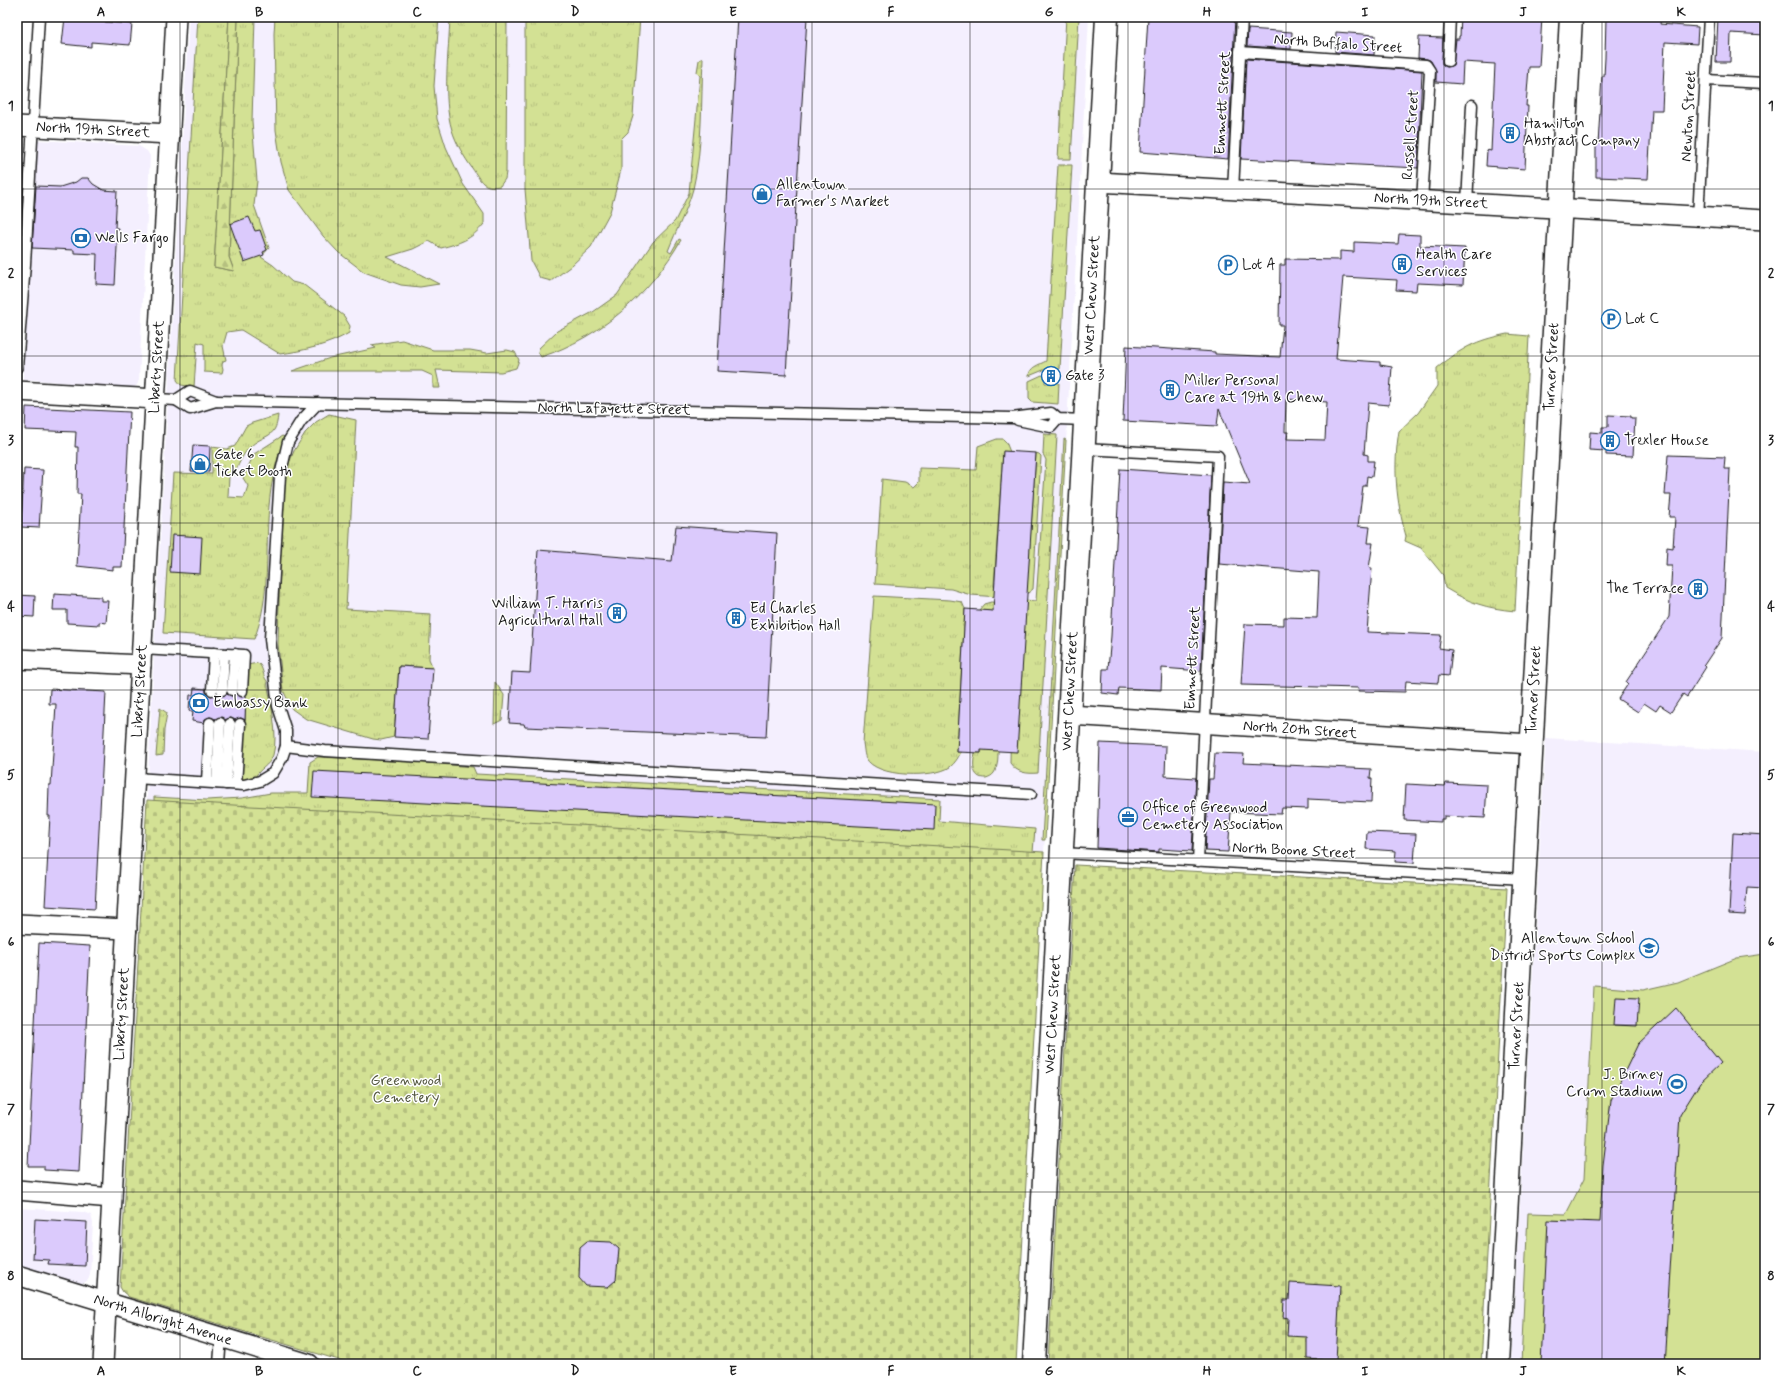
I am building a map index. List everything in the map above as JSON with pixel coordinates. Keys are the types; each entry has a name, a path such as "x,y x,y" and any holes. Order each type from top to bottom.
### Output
{"street":[{"name":"Liberty Street","path":"103,1364 176,17"},
{"name":"West Chew Street","path":"1034,1364 1107,17"},
{"name":"Turner Street","path":"1498,1364 1571,17"},
{"name":"North 19th Street","path":"25,126 170,134"},
{"name":"North 19th Street","path":"1098,182 1765,220"},
{"name":"North Lafayette Street","path":"17,391 156,399"},
{"path":"17,659 142,657"},
{"name":"North 20th Street","path":"1069,715 1532,744"},
{"path":"17,924 127,929"},
{"path":"17,1190 112,1198"},
{"name":"North Albright Avenue","path":"17,1275 309,1364"}],"lane":[{"path":"17,367 25,126 39,17"},
{"name":"Emmett Street","path":"1233,190 1242,17"},
{"path":"1448,61 1450,17"},
{"name":"Newton Street","path":"1698,216 1709,17"},
{"name":"North Buffalo Street","path":"1240,52 1426,65 1430,71"},
{"name":"Russell Street","path":"1422,201 1430,71"},
{"path":"1706,80 1765,83"},
{"path":"1467,204 1472,105"},
{"name":"North Lafayette Street","path":"176,400 190,391 216,400 1012,418 1051,427 1058,419 1085,420"},
{"name":"North Lafayette Street","path":"156,399 176,400 190,409 216,400"},
{"path":"135,778 244,785 260,781 273,773 282,758 286,746 286,731 278,706 270,639 280,476 288,442 301,421 318,403"},
{"name":"Emmett Street","path":"1084,449 1218,456 1198,861"},
{"path":"142,657 219,654 239,655 227,690 219,654"},
{"path":"225,724 227,784"},
{"path":"225,724 227,784"},
{"path":"207,782 225,724"},
{"path":"286,746 325,751 1031,794"},
{"name":"North Boone Street","path":"1062,853 1524,879"},
{"path":"219,1364 221,1337"}],"shaded area":[{"path":"189,17 1089,17 1044,852 147,800"},
{"path":"38,140 139,146 147,151 150,156 139,380 137,385 133,388 23,379 35,146"},
{"name":"Allentown School District Sports Complex","path":"1546,738 1765,752 1765,1364 1511,1364"},
{"path":"17,1208 83,1212 91,1215 93,1223 90,1275 88,1280 84,1283 79,1283 17,1264"}],"green space":[{"path":"198,17 229,17 214,267 234,271 229,257 238,17 255,17 252,121 257,181 254,205 269,248 261,257 273,265 292,282 304,285 344,316 350,326 349,333 333,341 307,349 280,354 241,330 227,332 223,346 226,360 223,361 222,373 204,372 204,344 197,342 194,387 181,385 177,380"},
{"path":"229,17 238,17 229,257 234,271 214,267"},
{"path":"275,17 439,17 434,86 437,119 446,147 463,184 484,214 484,224 470,237 454,244 441,248 429,241 413,249 387,257 439,284 420,287 401,285 364,272 338,252 323,236 289,190 281,162 276,130"},
{"path":"450,17 507,17 506,172 505,179 500,186 494,187 486,185 480,180 463,155 452,130 447,104"},
{"path":"525,17 640,17 633,116 628,132 621,139 621,170 610,212 591,247 571,266 551,281 540,278 531,261 525,189"},
{"path":"1066,17 1079,17 1071,159 1058,159"},
{"path":"703,58 701,124 696,173 688,205 668,251 671,253 679,239 681,240 669,260 639,295 622,311 584,338 541,357 538,352 539,348 557,331 593,312 617,295 653,242 675,221 689,193 700,76 697,72 699,60"},
{"path":"1058,165 1072,165 1060,369 1046,369 1029,376 1029,373 1033,368 1046,361"},
{"path":"1507,334 1529,336 1515,611 1478,604 1462,598 1445,588 1443,575 1421,548 1405,541 1406,536 1396,484 1396,458 1399,431 1418,413 1437,386 1437,368 1462,350 1477,342"},
{"path":"402,340 433,350 470,350 487,353 507,350 515,352 519,360 516,368 501,372 436,370 440,388 433,388 433,376 422,371 292,371 330,358 376,348 371,345"},
{"path":"1042,375 1045,377 1045,383 1059,383 1058,404 1032,402 1029,399 1029,381"},
{"path":"329,414 356,420 346,609 431,614 429,659 433,668 399,666 394,737 381,740 306,719 292,709 283,690 278,644 280,560 286,470 294,451 305,433 316,422"},
{"path":"278,415 275,429 272,433 254,443 249,448 242,457 234,475 229,476 228,497 244,498 248,486 243,478 254,454 282,436 285,437 274,471 271,488 265,591 263,607 254,639 163,633 173,473 212,474 212,447 227,449 235,446 246,426"},
{"path":"1044,434 1057,435 1038,773 1030,773 1019,771 1010,763 1013,599 1036,601 1046,460 1043,454"},
{"path":"997,439 1003,439 1006,442 1010,452 1003,452 994,586 998,597 971,595 951,589 875,584 882,479 905,482 914,487 919,482 919,468 976,470 978,446"},
{"path":"1064,439 1066,440 1045,840 1042,840"},
{"path":"1036,453 1041,456 1033,589 1028,593 1024,593 1027,588"},
{"path":"874,596 950,600 962,602 965,609 957,752 961,752 950,767 942,771 919,774 893,773 872,765 865,757 863,743"},
{"path":"991,602 1002,603 998,756 994,773 986,778 981,778 975,773 974,761 975,753 981,753 989,611 979,610 984,604"},
{"path":"258,663 267,681 275,728 275,747 271,759 255,778 244,782 240,779 245,724 247,665"},
{"path":"495,682 504,695 502,720 494,724"},
{"path":"160,708 167,713 164,730 163,755 156,756"},
{"path":"318,757 407,761 473,767 476,774 940,799 939,821 1035,829 1033,852 154,801 154,797 207,800 242,798 271,793 308,793 310,762"},
{"name":"Greenwood Cemetery","path":"147,800 1044,852 1016,1364 352,1364 129,1297 120,1287"},
{"path":"1075,865 1507,888 1481,1364 1048,1364"},
{"name":"J. Birney Crum Stadium","path":"1765,954 1765,1364 1521,1364 1528,1213 1566,1214 1584,1179 1594,986 1643,990 1678,982 1737,958"}],"building":[{"path":"65,17 93,17 92,21 132,24 130,45 91,42 91,47 62,44"},
{"name":"Allentown Farmer's Market","path":"738,17 807,17 786,375 717,371"},
{"path":"1148,17 1235,17 1228,159 1140,152"},
{"path":"1461,17 1542,17 1539,67 1529,67 1526,106 1528,106 1525,169 1486,166 1487,150 1491,151 1495,64 1463,62 1462,84 1436,82 1436,71 1431,61 1418,58 1419,37 1443,38 1442,64 1447,67 1453,65 1456,39 1459,39 1460,36"},
{"path":"1606,17 1661,17 1660,24 1698,27 1697,44 1665,42 1662,110 1652,110 1648,179 1596,177 1596,145 1598,145 1602,76 1604,76"},
{"path":"1718,17 1765,17 1765,35 1731,33 1730,62 1716,62"},
{"path":"1248,29 1292,32 1291,49 1247,46"},
{"path":"1336,32 1375,35 1374,55 1335,52"},
{"path":"1246,59 1422,71 1418,168 1241,159"},
{"name":"Wells Fargo","path":"81,178 88,178 93,184 103,190 117,191 115,228 118,228 115,285 96,284 97,254 74,253 74,250 32,248 36,186 60,187 76,182"},
{"path":"17,185 23,185 19,247 17,247"},
{"path":"249,217 255,231 260,230 267,250 263,252 264,255 244,262 230,224"},
{"path":"1399,234 1420,235 1420,246 1465,248 1463,285 1417,283 1416,291 1396,290 1397,280 1343,277 1336,359 1380,362 1380,365 1392,367 1389,405 1368,403 1364,454 1368,455 1368,461 1374,461 1372,477 1367,476 1366,486 1363,486 1358,526 1370,527 1368,543 1373,543 1369,568 1372,568 1367,632 1441,635 1439,648 1452,650 1449,676 1439,675 1438,683 1406,681 1405,692 1358,691 1359,688 1241,685 1245,624 1284,625 1284,617 1317,618 1319,572 1219,564 1223,482 1250,484 1219,409 1217,426 1123,421 1126,346 1215,352 1215,354 1280,357 1283,325 1279,325 1280,265 1285,265 1285,259 1340,260 1340,251 1354,252 1354,242 1398,244","holes":["1286,399 1327,402 1325,440 1287,439 1288,432 1285,432"]},
{"path":"26,407 130,412 122,567 113,567 113,570 77,566 81,494 77,494 78,447 75,447 76,432 25,430"},
{"name":"Trexler House","path":"1608,415 1631,416 1631,418 1635,418 1633,456 1606,455 1606,451 1589,450 1590,432 1602,433 1602,427 1608,427"},
{"name":"Gate 6 - Ticket Booth","path":"193,445 210,446 209,472 191,471"},
{"path":"1003,451 1036,453 1017,752 981,750 981,753 957,752 965,609 993,611"},
{"name":"The Terrace","path":"1668,455 1725,457 1724,469 1730,469 1722,638 1704,665 1706,667 1687,697 1683,694 1671,712 1660,705 1656,711 1644,703 1638,712 1618,699 1628,684 1626,682 1669,617 1672,566 1666,566 1667,547 1673,548 1675,517 1669,517 1671,495 1665,495"},
{"path":"24,469 43,470 39,528 21,527"},
{"path":"1120,469 1211,475 1201,671 1162,668 1161,690 1119,688 1118,695 1102,693 1103,669 1108,669 1111,636"},
{"path":"676,526 777,533 766,737 525,727 524,724 509,723 512,672 530,673 538,550 672,561"},
{"path":"172,535 202,537 200,574 170,572"},
{"path":"54,594 101,597 101,601 108,601 106,623 99,622 99,625 67,623 67,610 53,610"},
{"path":"17,595 35,596 34,617 17,616"},
{"path":"399,666 433,668 428,739 394,737"},
{"path":"194,688 206,689 206,693 211,696 217,694 221,696 227,694 232,696 237,694 241,697 246,696 245,720 241,718 235,720 231,718 225,720 221,717 215,719 210,717 205,719 204,723 192,721 193,711 189,711 190,695 193,695"},
{"path":"50,689 106,692 95,909 45,906 50,816 48,816 49,785 51,785 56,704 49,704"},
{"path":"1100,743 1166,746 1165,776 1196,778 1192,851 1159,849 1159,852 1097,848"},
{"path":"1215,753 1244,754 1243,763 1371,769 1371,802 1308,799 1308,809 1282,808 1281,814 1231,812 1228,852 1205,851 1209,779 1213,779"},
{"path":"314,771 935,804 934,830 312,797"},
{"path":"1446,783 1487,785 1485,818 1444,816 1444,819 1441,819 1441,822 1404,820 1406,784 1445,786"},
{"path":"1367,832 1416,834 1414,863 1395,862 1396,851 1366,849"},
{"path":"1733,833 1765,835 1765,888 1747,887 1745,915 1729,914"},
{"path":"39,943 90,946 79,1172 44,1170 44,1166 28,1166"},
{"path":"1616,997 1639,998 1637,1026 1614,1025"},
{"path":"1676,1008 1721,1063 1700,1083 1680,1115 1664,1364 1541,1364 1548,1220 1600,1222 1603,1165 1611,1100 1638,1044"},
{"path":"35,1219 87,1222 85,1266 48,1264 49,1260 33,1259"},
{"path":"587,1241 611,1242 619,1249 616,1280 608,1287 586,1286 579,1278 580,1247"},
{"path":"1290,1283 1340,1286 1336,1361 1307,1359 1307,1337 1287,1336 1288,1318 1283,1317 1284,1300 1289,1300"}],"place":[{"name":"Hamilton Abstract Company","path":"1510,133"},
{"name":"Allentown Farmer's Market","path":"762,194"},
{"name":"Wells Fargo","path":"81,238"},
{"name":"Health Care Services","path":"1402,264"},
{"name":"Lot A","path":"1228,265"},
{"name":"Lot C","path":"1611,319"},
{"name":"Gate 3","path":"1051,376"},
{"name":"Miller Personal Care at 19th & Chew","path":"1170,390"},
{"name":"Trexler House","path":"1610,441"},
{"name":"Gate 6 - Ticket Booth","path":"200,464"},
{"name":"The Terrace","path":"1698,589"},
{"name":"William T. Harris Agricultural Hall","path":"617,613"},
{"name":"Ed Charles Exhibition Hall","path":"736,618"},
{"name":"Embassy Bank","path":"199,703"},
{"name":"Office of Greenwood Cemetery Association","path":"1128,817"},
{"name":"Allentown School District Sports Complex","path":"1649,948"},
{"name":"J. Birney Crum Stadium","path":"1677,1084"}]}
